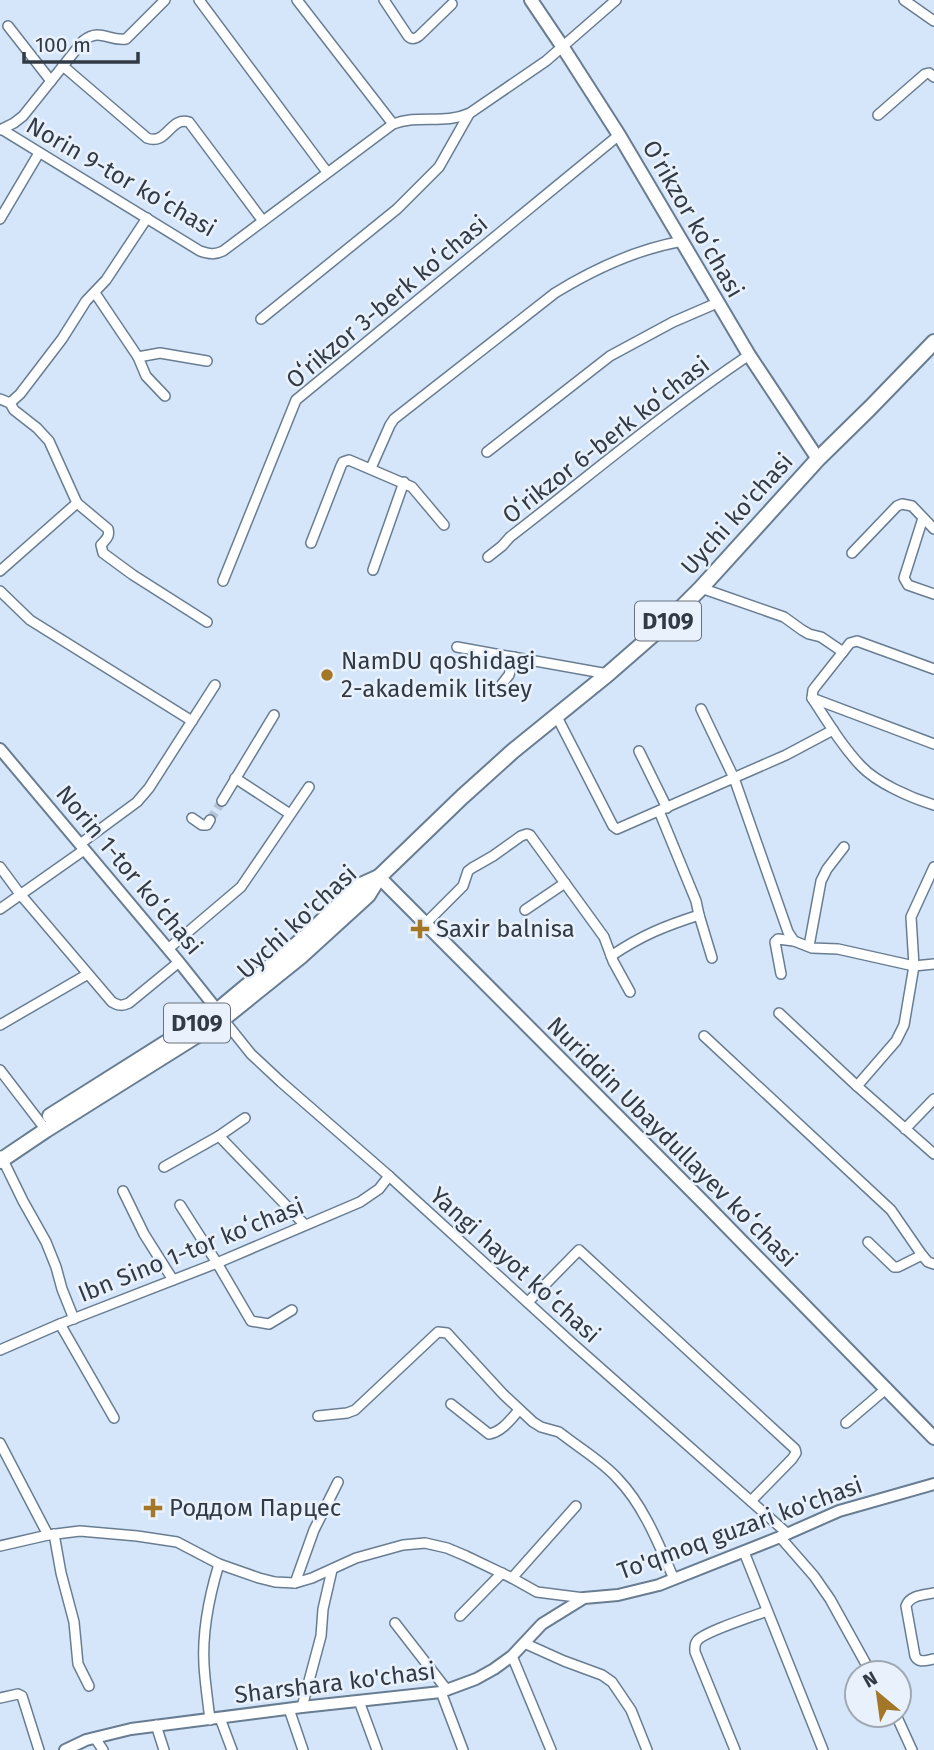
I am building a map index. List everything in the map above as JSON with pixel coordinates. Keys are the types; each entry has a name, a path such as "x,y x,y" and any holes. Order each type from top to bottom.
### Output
{"main road":[{"name":"Oʻrikzor koʻchasi","path":"531,0 619,135 749,355 818,459"},
{"name":"Uychi ko'chasi","path":"1,1156 43,1126 221,1015 310,948 368,895 379,877 461,797 663,626 818,459 934,342"},
{"name":"Nuriddin Ubaydullayev koʻchasi","path":"379,877 934,1438"}],"street":[{"path":"1,130 23,116 82,41 99,34 117,40 126,39 165,0"},
{"path":"199,0 327,172"},
{"path":"297,0 393,124"},
{"path":"384,0 411,39 416,39 452,4"},
{"path":"261,319 418,190 439,167 470,113 546,61 616,0"},
{"path":"904,0 934,21"},
{"path":"8,26 51,81"},
{"path":"63,66 152,141 158,140 180,121 187,120 263,221"},
{"path":"878,115 923,75 928,73 934,77"},
{"name":"Norin 9-tor koʻchasi","path":"1,130 209,254 223,251 393,124 406,119 458,118 470,113"},
{"name":"Oʻrikzor 3-berk koʻchasi","path":"223,581 296,400 619,135"},
{"path":"0,219 39,153"},
{"path":"10,403 29,383 62,339 86,301 106,280 147,218"},
{"path":"371,468 390,425 399,415 555,293 633,254 682,241"},
{"path":"95,293 138,357 146,376 165,396"},
{"path":"488,452 610,356 673,321 717,303"},
{"path":"138,357 160,353 207,361"},
{"name":"Oʻrikzor 6-berk koʻchasi","path":"488,557 666,414 749,355"},
{"path":"0,399 10,403 14,410 37,428 49,442 77,503 108,529 108,538 101,545 103,553 207,622"},
{"path":"311,543 343,462 349,460 415,489 444,525"},
{"path":"373,570 404,482"},
{"path":"0,571 77,503"},
{"path":"852,552 902,504 912,506 934,529"},
{"path":"923,518 904,578 908,585 934,594"},
{"path":"701,588 784,617 843,652"},
{"path":"0,591 30,621 192,721"},
{"path":"934,669 856,641 849,643 816,686 812,698 860,766 920,801 934,805"},
{"path":"457,647 608,674"},
{"path":"502,684 509,675 514,657"},
{"path":"0,909 137,802 149,789 215,685"},
{"path":"812,698 934,744"},
{"path":"701,709 734,778 788,932 794,941"},
{"path":"222,801 274,715"},
{"path":"556,715 615,828 619,829 786,755 834,730"},
{"name":"Norin 1-tor koʻchasi","path":"0,749 221,1015"},
{"path":"639,751 696,901 712,958"},
{"path":"235,778 290,814"},
{"path":"168,948 242,887 309,787"},
{"path":"192,818 202,825 207,825 210,820"},
{"path":"425,924 463,886 472,867 524,834 530,835 604,937 630,992"},
{"path":"809,946 821,881 844,847"},
{"path":"0,867 112,1002 122,1006 129,1003 179,962"},
{"path":"857,1086 901,1034 914,966 911,916 934,867"},
{"path":"524,910 565,883"},
{"path":"611,956 636,939 699,915"},
{"path":"781,974 775,940 778,939 794,941 816,949 838,950 914,966 934,964"},
{"path":"0,1025 88,974"},
{"path":"779,1013 934,1154"},
{"name":"Yangi hayot koʻchasi","path":"221,1015 251,1054 289,1089 751,1501 784,1536 814,1576 863,1659"},
{"path":"704,1036 891,1210 922,1255 934,1264"},
{"path":"0,1070 43,1126"},
{"path":"905,1129 934,1099"},
{"path":"164,1167 245,1118"},
{"path":"219,1136 304,1225"},
{"path":"1,1156 46,1242 74,1319"},
{"name":"Ibn Sino 1-tor koʻchasi","path":"0,1350 360,1202 373,1195 388,1176"},
{"path":"122,1191 144,1234 173,1280"},
{"path":"180,1205 251,1321 269,1324 292,1310"},
{"path":"868,1242 894,1267 922,1255"},
{"path":"528,1302 579,1250 795,1449 795,1455 751,1501"},
{"path":"60,1324 114,1418"},
{"path":"318,1416 355,1410 438,1332 447,1334 519,1410 541,1427 567,1437 618,1478 649,1525 674,1579"},
{"path":"846,1423 887,1388"},
{"path":"451,1404 489,1434 501,1429 519,1410"},
{"path":"0,1444 51,1535 74,1622 78,1664 89,1686"},
{"path":"295,1583 314,1530 338,1482"},
{"name":"To'qmoq guzari ko'chasi","path":"0,1546 51,1535 92,1531 160,1539 177,1542 219,1564 259,1578 295,1583 356,1558 403,1545 425,1543 447,1548 537,1592 584,1598 618,1595 659,1585 784,1536 839,1511 934,1485"},
{"path":"512,1578 576,1506"},
{"path":"744,1552 823,1750"},
{"path":"219,1564 208,1601 204,1663 215,1719 232,1750"},
{"path":"302,1707 321,1636 323,1609 332,1570"},
{"path":"460,1616 502,1573"},
{"path":"934,1593 913,1598 906,1606 915,1656 922,1661 934,1659"},
{"name":"Sharshara ko'chasi","path":"65,1750 86,1740 131,1729 444,1691 494,1669 512,1656 550,1618 584,1598"},
{"path":"735,1750 695,1652 695,1644 707,1634 767,1611"},
{"path":"396,1622 444,1691 463,1750"},
{"path":"524,1643 602,1675 612,1682 631,1710 647,1750"},
{"path":"512,1656 551,1750"},
{"path":"0,1698 18,1694 22,1696 39,1750"},
{"path":"359,1701 377,1750"},
{"path":"289,1709 303,1750"},
{"path":"156,1726 164,1750"},
{"path":"902,1729 912,1750"},
{"path":"95,1738 103,1750"}],"tunnel":[{"path":"210,820 222,801"}],"place":[{"name":"NamDU qoshidagi 2-akademik litsey","path":"327,675"},
{"name":"Saxir balnisa","path":"420,929"},
{"name":"Роддом Парцес","path":"153,1508"}]}
